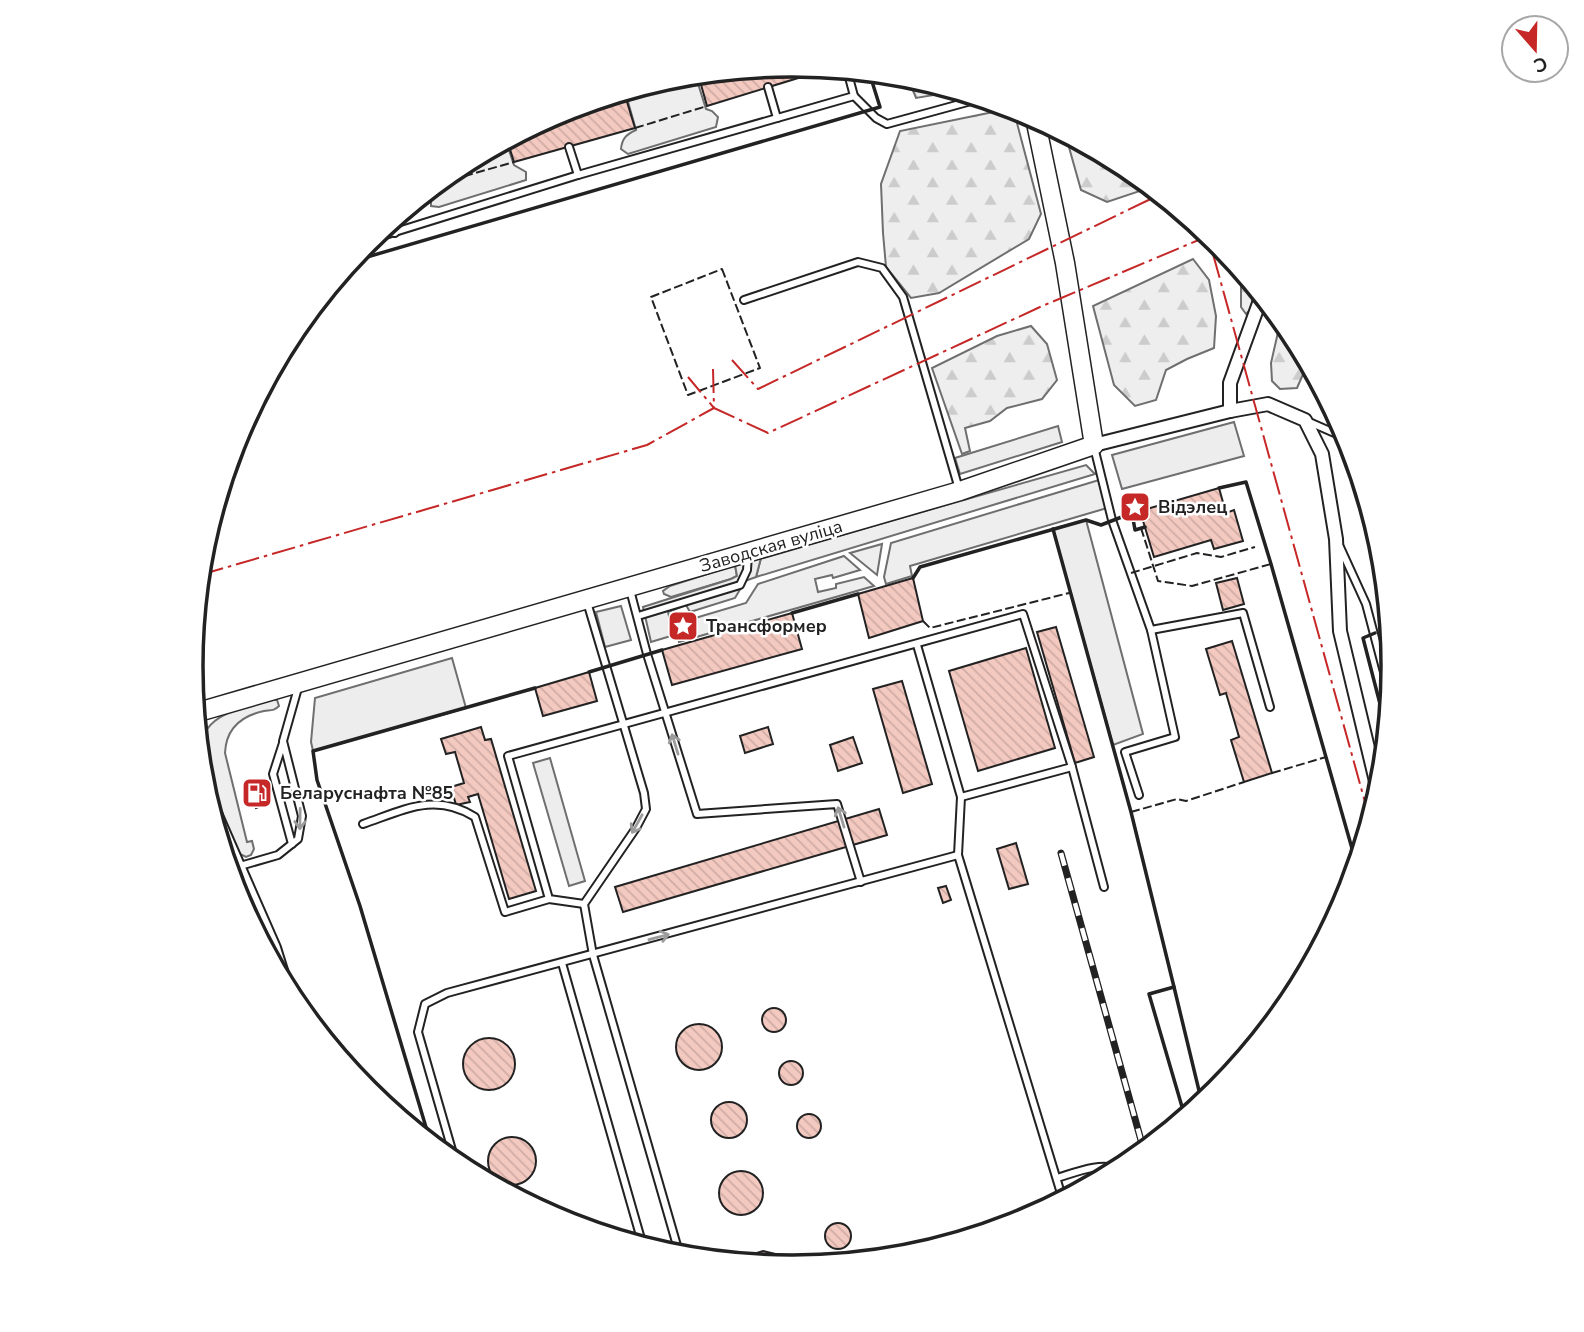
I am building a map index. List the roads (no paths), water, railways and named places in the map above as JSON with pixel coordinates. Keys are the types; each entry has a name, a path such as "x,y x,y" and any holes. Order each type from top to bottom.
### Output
{"street":[{"path":"1038,131 1065,264 1094,445"},
{"path":"1230,411 1230,383 1258,306"},
{"name":"Заводская вуліца","path":"205,710 960,491 1094,445 1268,404 1305,420"},
{"path":"1305,420 1322,454 1336,539 1340,631 1372,766"},
{"path":"232,849 262,922"}],"lane":[{"path":"850,80 854,96 876,118 887,124 964,103"},
{"path":"768,87 777,118"},
{"path":"395,233 578,175 854,96"},
{"path":"569,147 578,175"},
{"path":"744,300 858,262 882,268 903,296 960,491"},
{"path":"1305,420 1332,432"},
{"path":"1094,445 1112,520 1151,630 1175,737 1125,752 1139,795"},
{"path":"1336,539 1366,604 1381,660"},
{"path":"638,616 740,584 747,570 748,553"},
{"path":"629,588 697,814 837,804 861,882"},
{"path":"587,600 644,793 646,808 610,868 584,904 593,955 676,1244"},
{"path":"1151,630 1243,613 1270,707"},
{"path":"549,899 508,756 1023,614 1072,768 1104,887"},
{"path":"917,645 961,797 958,855 1060,1190"},
{"path":"292,844 272,774 300,682"},
{"path":"240,866 278,855 298,839 302,816 283,741"},
{"path":"961,797 1072,768"},
{"path":"363,824 427,804 442,804 463,810 475,817 505,912 549,899 584,904"},
{"path":"451,1146 418,1032 425,1004 447,993 958,855"},
{"path":"562,963 640,1235"},
{"path":"1057,1178 1100,1168"}],"railway":[{"path":"1061,853 1141,1140"}],"place":[{"name":"Відэлец","path":"1135,507"},
{"name":"Трансформер","path":"683,626"},
{"name":"Беларуснафта №85","path":"257,793"}]}
